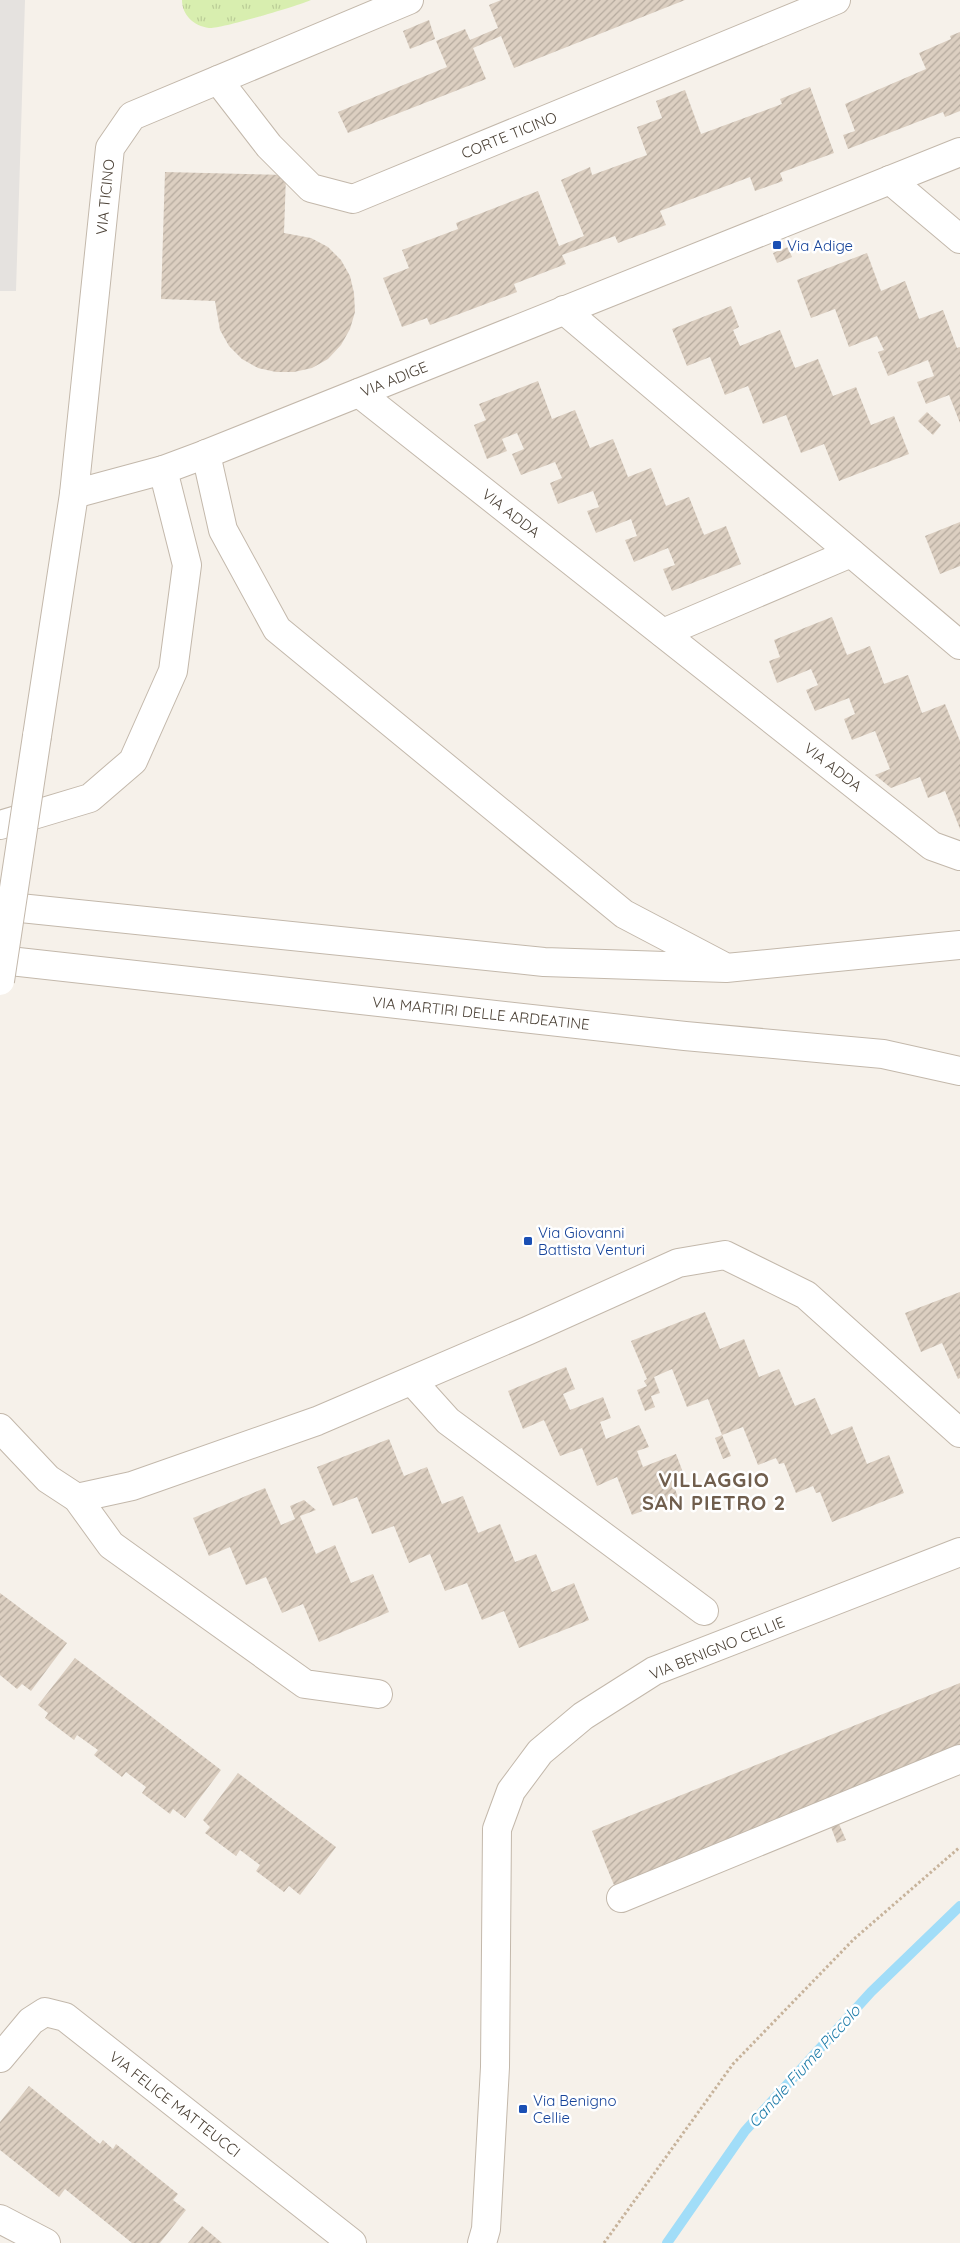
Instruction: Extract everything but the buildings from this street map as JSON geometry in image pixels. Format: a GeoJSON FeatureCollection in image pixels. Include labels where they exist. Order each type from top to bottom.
{"type":"FeatureCollection","features":[{"type":"Feature","properties":{"kind":"street","name":"VIA TICINO"},"geometry":{"type":"LineString","coordinates":[[0,981],[74,494],[110,148],[132,116],[409,0]]}},
{"type":"Feature","properties":{"kind":"street","name":"CORTE TICINO"},"geometry":{"type":"LineString","coordinates":[[218,80],[269,146],[311,188],[353,199],[836,0]]}},
{"type":"Feature","properties":{"kind":"street","name":"VIA ADIGE"},"geometry":{"type":"LineString","coordinates":[[74,494],[163,470],[206,454],[960,152]]}},
{"type":"Feature","properties":{"kind":"street"},"geometry":{"type":"LineString","coordinates":[[890,180],[960,240]]}},
{"type":"Feature","properties":{"kind":"street"},"geometry":{"type":"LineString","coordinates":[[564,310],[960,645]]}},
{"type":"Feature","properties":{"kind":"street","name":"VIA ADDA"},"geometry":{"type":"LineString","coordinates":[[360,392],[932,846],[960,856]]}},
{"type":"Feature","properties":{"kind":"street"},"geometry":{"type":"LineString","coordinates":[[206,454],[223,530],[277,629],[624,914],[726,968]]}},
{"type":"Feature","properties":{"kind":"street"},"geometry":{"type":"LineString","coordinates":[[0,825],[90,798],[133,761],[173,671],[187,565],[163,470]]}},
{"type":"Feature","properties":{"kind":"street"},"geometry":{"type":"LineString","coordinates":[[663,633],[851,553]]}},
{"type":"Feature","properties":{"kind":"street"},"geometry":{"type":"LineString","coordinates":[[0,906],[544,962],[726,968],[960,945]]}},
{"type":"Feature","properties":{"kind":"street","name":"VIA MARTIRI DELLE ARDEATINE"},"geometry":{"type":"LineString","coordinates":[[0,960],[685,1036],[883,1054],[960,1071]]}},
{"type":"Feature","properties":{"kind":"street"},"geometry":{"type":"LineString","coordinates":[[77,1498],[132,1486],[317,1421],[678,1263],[725,1255],[806,1295],[960,1433]]}},
{"type":"Feature","properties":{"kind":"street"},"geometry":{"type":"LineString","coordinates":[[412,1380],[448,1421],[704,1611]]}},
{"type":"Feature","properties":{"kind":"street"},"geometry":{"type":"LineString","coordinates":[[0,1428],[48,1478],[77,1498],[111,1545],[305,1684],[378,1694]]}},
{"type":"Feature","properties":{"kind":"street","name":"VIA BENIGNO CELLIE"},"geometry":{"type":"LineString","coordinates":[[482,2243],[486,2229],[495,2066],[497,1829],[511,1791],[540,1752],[583,1716],[654,1671],[960,1552]]}},
{"type":"Feature","properties":{"kind":"street"},"geometry":{"type":"LineString","coordinates":[[621,1898],[960,1759]]}},
{"type":"Feature","properties":{"kind":"street","name":"VIA FELICE MATTEUCCI"},"geometry":{"type":"LineString","coordinates":[[0,2058],[31,2021],[45,2012],[65,2017],[352,2243]]}},
{"type":"Feature","properties":{"kind":"street"},"geometry":{"type":"LineString","coordinates":[[0,2219],[46,2243]]}},
{"type":"Feature","properties":{"kind":"path"},"geometry":{"type":"LineString","coordinates":[[604,2243],[733,2064],[854,1939],[960,1847]]}},
{"type":"Feature","properties":{"kind":"green space"},"geometry":{"type":"Polygon","coordinates":[[[182,0],[311,0],[276,12],[209,28],[198,25],[190,19],[184,10],[182,0]]]}},
{"type":"Feature","properties":{"kind":"shaded area"},"geometry":{"type":"Polygon","coordinates":[[[0,0],[25,0],[16,291],[0,291],[0,0]]]}},
{"type":"Feature","properties":{"kind":"waterway","name":"Canale Fiume Piccolo"},"geometry":{"type":"LineString","coordinates":[[667,2243],[745,2131],[871,1992],[960,1906]]}},
{"type":"Feature","properties":{"kind":"place","name":"Via Adige"},"geometry":{"type":"Point","coordinates":[777,245]}},
{"type":"Feature","properties":{"kind":"place","name":"Via Giovanni Battista Venturi"},"geometry":{"type":"Point","coordinates":[528,1241]}},
{"type":"Feature","properties":{"kind":"place","name":"Via Benigno Cellie"},"geometry":{"type":"Point","coordinates":[523,2109]}},
{"type":"Feature","properties":{"kind":"district","name":"VILLAGGIO SAN PIETRO 2"},"geometry":{"type":"Point","coordinates":[714,1490]}}]}
